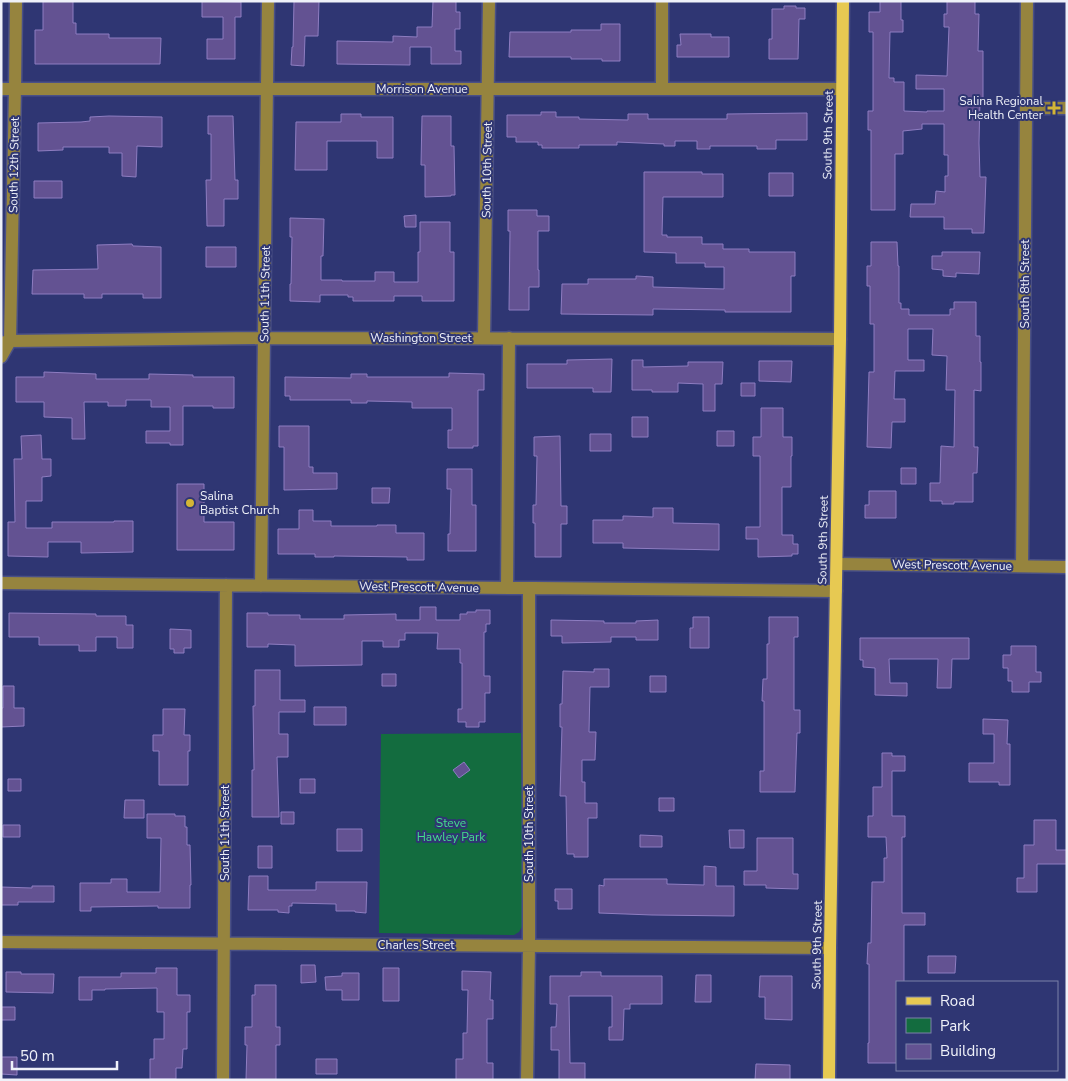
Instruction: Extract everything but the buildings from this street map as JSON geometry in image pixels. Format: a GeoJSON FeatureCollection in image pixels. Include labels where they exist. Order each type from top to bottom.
{"type":"FeatureCollection","features":[{"type":"Feature","properties":{"kind":"main road","name":"South 9th Street"},"geometry":{"type":"LineString","coordinates":[[829,1080],[843,1]]}},
{"type":"Feature","properties":{"kind":"street","name":"South 12th Street"},"geometry":{"type":"LineString","coordinates":[[1,357],[6,342],[16,90],[16,1]]}},
{"type":"Feature","properties":{"kind":"street","name":"South 11th Street"},"geometry":{"type":"LineString","coordinates":[[261,586],[268,1]]}},
{"type":"Feature","properties":{"kind":"street","name":"South 10th Street"},"geometry":{"type":"LineString","coordinates":[[484,338],[489,1]]}},
{"type":"Feature","properties":{"kind":"street"},"geometry":{"type":"LineString","coordinates":[[662,1],[662,89]]}},
{"type":"Feature","properties":{"kind":"street","name":"South 8th Street"},"geometry":{"type":"LineString","coordinates":[[1022,566],[1027,1]]}},
{"type":"Feature","properties":{"kind":"street","name":"Morrison Avenue"},"geometry":{"type":"LineString","coordinates":[[1,90],[842,88]]}},
{"type":"Feature","properties":{"kind":"street"},"geometry":{"type":"LineString","coordinates":[[1026,108],[1067,108]]}},
{"type":"Feature","properties":{"kind":"street","name":"Washington Street"},"geometry":{"type":"LineString","coordinates":[[6,342],[265,338],[840,339]]}},
{"type":"Feature","properties":{"kind":"street"},"geometry":{"type":"LineString","coordinates":[[508,588],[509,338]]}},
{"type":"Feature","properties":{"kind":"street","name":"West Prescott Avenue"},"geometry":{"type":"LineString","coordinates":[[836,564],[1067,567]]}},
{"type":"Feature","properties":{"kind":"street","name":"West Prescott Avenue"},"geometry":{"type":"LineString","coordinates":[[1,583],[836,592]]}},
{"type":"Feature","properties":{"kind":"street","name":"South 11th Street"},"geometry":{"type":"LineString","coordinates":[[223,1080],[226,585]]}},
{"type":"Feature","properties":{"kind":"street","name":"South 10th Street"},"geometry":{"type":"LineString","coordinates":[[527,1080],[529,588]]}},
{"type":"Feature","properties":{"kind":"street","name":"Charles Street"},"geometry":{"type":"LineString","coordinates":[[1,942],[830,948]]}},
{"type":"Feature","properties":{"kind":"green space","name":"Steve Hawley Park"},"geometry":{"type":"Polygon","coordinates":[[[521,733],[523,925],[519,932],[514,935],[379,933],[381,734],[521,733]]]}},
{"type":"Feature","properties":{"kind":"place","name":"Salina Regional Health Center"},"geometry":{"type":"Point","coordinates":[1054,108]}},
{"type":"Feature","properties":{"kind":"place","name":"Salina Baptist Church"},"geometry":{"type":"Point","coordinates":[190,503]}}]}
